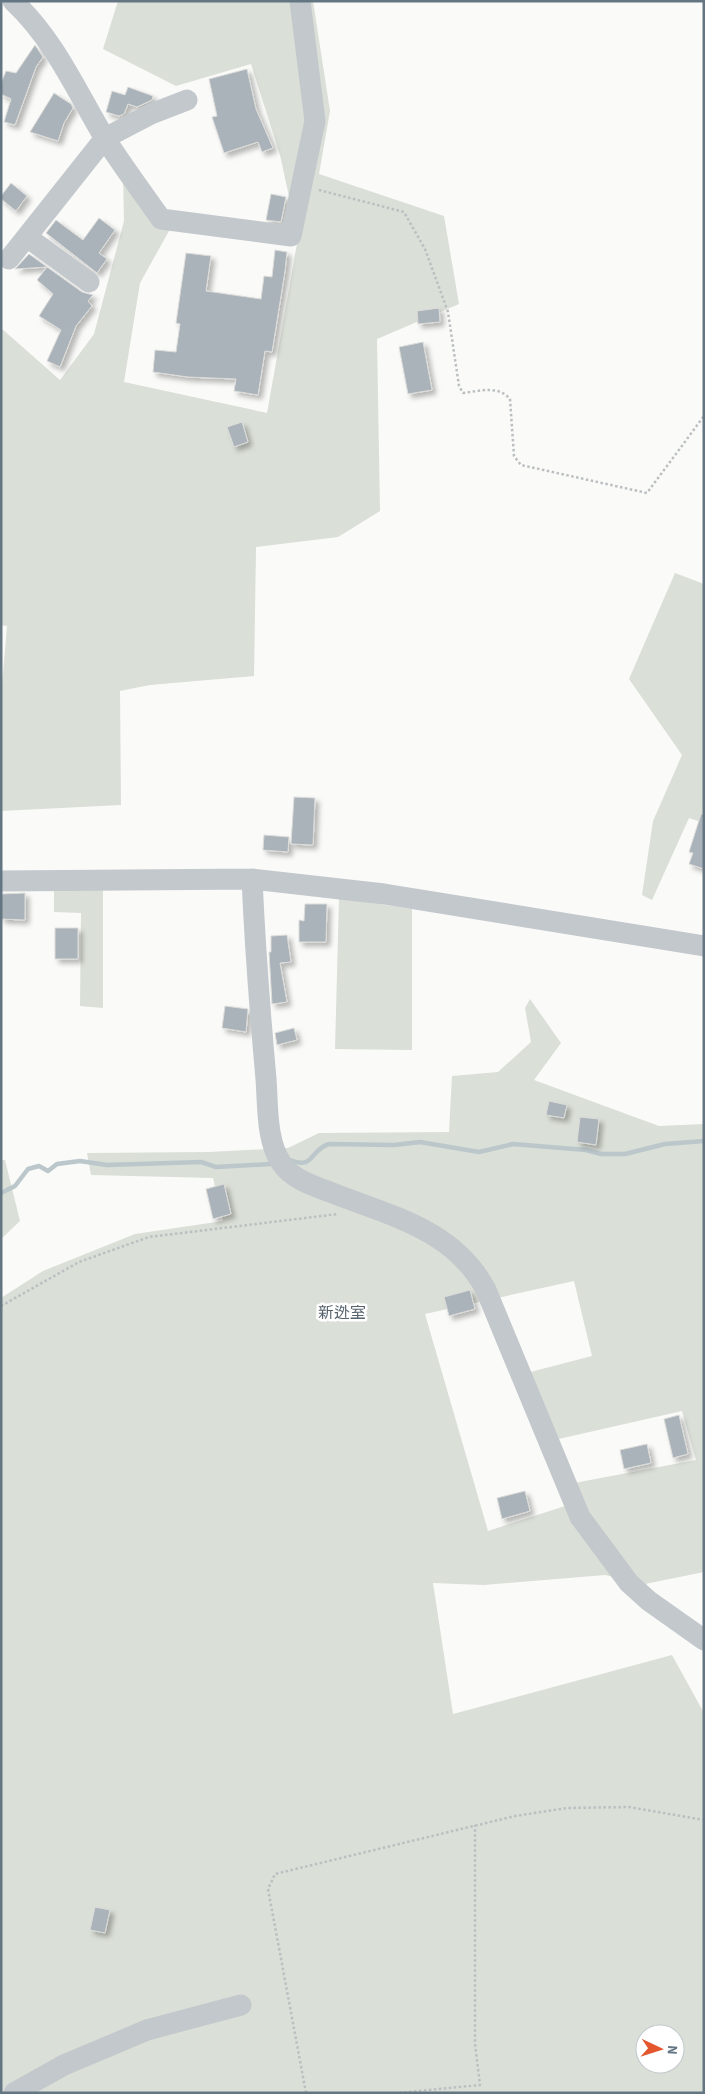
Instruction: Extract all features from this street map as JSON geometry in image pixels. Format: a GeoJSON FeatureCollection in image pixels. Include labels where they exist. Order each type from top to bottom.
{"type":"FeatureCollection","features":[{"type":"Feature","properties":{"kind":"street"},"geometry":{"type":"LineString","coordinates":[[13,1],[28,15],[48,41],[105,138],[161,219],[291,236],[303,186],[315,121],[300,1]]}},
{"type":"Feature","properties":{"kind":"street"},"geometry":{"type":"LineString","coordinates":[[10,259],[105,138],[151,114],[187,100]]}},
{"type":"Feature","properties":{"kind":"street"},"geometry":{"type":"LineString","coordinates":[[27,237],[89,282]]}},
{"type":"Feature","properties":{"kind":"street"},"geometry":{"type":"LineString","coordinates":[[1,881],[252,879],[384,894],[704,946]]}},
{"type":"Feature","properties":{"kind":"street"},"geometry":{"type":"LineString","coordinates":[[252,879],[258,997],[271,1127],[276,1153],[282,1165],[294,1176],[436,1236],[453,1247],[476,1271],[580,1517],[629,1583],[648,1601],[704,1640]]}},
{"type":"Feature","properties":{"kind":"street"},"geometry":{"type":"LineString","coordinates":[[14,2093],[64,2064],[147,2030],[240,2005]]}},
{"type":"Feature","properties":{"kind":"path"},"geometry":{"type":"LineString","coordinates":[[303,186],[404,212],[425,249],[448,312],[459,386],[463,393],[494,389],[504,392],[510,399],[514,456],[521,465],[647,493],[704,416]]}},
{"type":"Feature","properties":{"kind":"path"},"geometry":{"type":"LineString","coordinates":[[1,1306],[78,1262],[149,1237],[342,1214],[349,1210],[354,1202]]}},
{"type":"Feature","properties":{"kind":"path"},"geometry":{"type":"LineString","coordinates":[[306,2093],[268,1889],[275,1874],[515,1816],[576,1808],[629,1807],[704,1820]]}},
{"type":"Feature","properties":{"kind":"path"},"geometry":{"type":"LineString","coordinates":[[399,2093],[480,2085],[475,2044],[475,1826]]}},
{"type":"Feature","properties":{"kind":"shaded area"},"geometry":{"type":"Polygon","coordinates":[[[118,1],[313,1],[330,111],[319,174],[444,216],[459,304],[377,339],[380,511],[338,537],[256,547],[254,676],[150,685],[120,691],[121,805],[1,811],[1,697],[7,626],[1,625],[1,328],[60,380],[94,334],[124,221],[123,173],[170,229],[140,283],[124,382],[267,413],[298,238],[280,155],[251,64],[176,86],[103,49],[118,1]]]}},
{"type":"Feature","properties":{"kind":"shaded area"},"geometry":{"type":"Polygon","coordinates":[[[675,573],[704,584],[704,823],[689,818],[652,900],[642,895],[653,821],[682,755],[629,679],[675,573]]]}},
{"type":"Feature","properties":{"kind":"shaded area"},"geometry":{"type":"Polygon","coordinates":[[[54,886],[103,887],[103,1008],[80,1006],[81,913],[54,912],[54,886]]]}},
{"type":"Feature","properties":{"kind":"shaded area"},"geometry":{"type":"Polygon","coordinates":[[[339,898],[412,909],[412,1050],[335,1049],[339,898]]]}},
{"type":"Feature","properties":{"kind":"shaded area"},"geometry":{"type":"Polygon","coordinates":[[[530,999],[561,1043],[534,1080],[659,1126],[704,1124],[704,1572],[645,1584],[605,1575],[484,1585],[433,1583],[453,1714],[672,1655],[704,1713],[704,2093],[1,2093],[1,1298],[43,1271],[135,1234],[223,1221],[213,1178],[91,1175],[87,1153],[209,1152],[288,1148],[319,1133],[449,1132],[452,1076],[498,1072],[531,1042],[525,1008],[530,999]],[[574,1281],[425,1314],[488,1531],[568,1505],[569,1484],[696,1460],[682,1411],[541,1443],[515,1376],[592,1356],[574,1281]]]}},
{"type":"Feature","properties":{"kind":"shaded area"},"geometry":{"type":"Polygon","coordinates":[[[1,1160],[5,1160],[20,1221],[1,1239],[1,1160]]]}},
{"type":"Feature","properties":{"kind":"building"},"geometry":{"type":"Polygon","coordinates":[[[35,45],[43,57],[36,67],[15,125],[4,122],[11,99],[1,94],[1,83],[6,71],[16,73],[35,45]]]}},
{"type":"Feature","properties":{"kind":"building"},"geometry":{"type":"Polygon","coordinates":[[[247,69],[256,109],[273,148],[262,152],[258,142],[224,153],[212,117],[217,116],[209,79],[247,69]]]}},
{"type":"Feature","properties":{"kind":"building"},"geometry":{"type":"Polygon","coordinates":[[[128,87],[153,96],[152,100],[137,107],[128,104],[124,114],[119,116],[106,112],[112,91],[125,95],[128,87]]]}},
{"type":"Feature","properties":{"kind":"building"},"geometry":{"type":"Polygon","coordinates":[[[54,93],[71,104],[73,108],[64,123],[58,141],[30,132],[54,93]]]}},
{"type":"Feature","properties":{"kind":"building"},"geometry":{"type":"Polygon","coordinates":[[[11,183],[27,196],[16,211],[1,199],[1,196],[11,183]]]}},
{"type":"Feature","properties":{"kind":"building"},"geometry":{"type":"Polygon","coordinates":[[[271,194],[286,197],[281,222],[266,220],[271,194]]]}},
{"type":"Feature","properties":{"kind":"building"},"geometry":{"type":"Polygon","coordinates":[[[99,218],[115,230],[99,253],[107,259],[97,273],[46,233],[56,220],[83,240],[99,218]]]}},
{"type":"Feature","properties":{"kind":"building"},"geometry":{"type":"Polygon","coordinates":[[[275,250],[287,252],[285,271],[272,352],[265,351],[258,395],[234,391],[236,379],[188,377],[153,372],[155,350],[176,352],[180,324],[176,323],[186,253],[211,256],[206,291],[261,299],[264,276],[272,277],[275,250]]]}},
{"type":"Feature","properties":{"kind":"building"},"geometry":{"type":"Polygon","coordinates":[[[29,254],[82,292],[93,295],[88,301],[92,306],[76,326],[60,367],[47,361],[61,330],[39,316],[53,294],[37,280],[47,267],[15,269],[29,254]]]}},
{"type":"Feature","properties":{"kind":"building"},"geometry":{"type":"Polygon","coordinates":[[[439,308],[440,322],[418,324],[417,311],[439,308]]]}},
{"type":"Feature","properties":{"kind":"building"},"geometry":{"type":"Polygon","coordinates":[[[423,342],[432,390],[408,394],[399,347],[423,342]]]}},
{"type":"Feature","properties":{"kind":"building"},"geometry":{"type":"Polygon","coordinates":[[[242,422],[248,442],[234,447],[227,427],[242,422]]]}},
{"type":"Feature","properties":{"kind":"building"},"geometry":{"type":"Polygon","coordinates":[[[294,797],[315,798],[313,845],[291,844],[294,797]]]}},
{"type":"Feature","properties":{"kind":"building"},"geometry":{"type":"Polygon","coordinates":[[[701,814],[704,814],[704,869],[689,864],[693,853],[689,852],[701,814]]]}},
{"type":"Feature","properties":{"kind":"building"},"geometry":{"type":"Polygon","coordinates":[[[264,835],[289,837],[288,852],[263,850],[264,835]]]}},
{"type":"Feature","properties":{"kind":"building"},"geometry":{"type":"Polygon","coordinates":[[[25,893],[25,920],[1,919],[1,894],[25,893]]]}},
{"type":"Feature","properties":{"kind":"building"},"geometry":{"type":"Polygon","coordinates":[[[305,904],[327,904],[326,942],[299,942],[299,920],[304,921],[305,904]]]}},
{"type":"Feature","properties":{"kind":"building"},"geometry":{"type":"Polygon","coordinates":[[[55,928],[78,928],[78,959],[55,959],[55,928]]]}},
{"type":"Feature","properties":{"kind":"building"},"geometry":{"type":"Polygon","coordinates":[[[287,935],[291,962],[280,963],[287,1002],[272,1004],[269,952],[271,952],[271,936],[287,935]]]}},
{"type":"Feature","properties":{"kind":"building"},"geometry":{"type":"Polygon","coordinates":[[[225,1006],[248,1009],[246,1032],[222,1028],[225,1006]]]}},
{"type":"Feature","properties":{"kind":"building"},"geometry":{"type":"Polygon","coordinates":[[[294,1028],[297,1040],[277,1045],[275,1033],[294,1028]]]}},
{"type":"Feature","properties":{"kind":"building"},"geometry":{"type":"Polygon","coordinates":[[[549,1101],[567,1105],[564,1118],[546,1115],[549,1101]]]}},
{"type":"Feature","properties":{"kind":"building"},"geometry":{"type":"Polygon","coordinates":[[[580,1117],[599,1119],[596,1145],[577,1142],[580,1117]]]}},
{"type":"Feature","properties":{"kind":"building"},"geometry":{"type":"Polygon","coordinates":[[[224,1184],[231,1214],[213,1219],[206,1189],[224,1184]]]}},
{"type":"Feature","properties":{"kind":"building"},"geometry":{"type":"Polygon","coordinates":[[[470,1290],[475,1309],[449,1316],[444,1297],[470,1290]]]}},
{"type":"Feature","properties":{"kind":"building"},"geometry":{"type":"Polygon","coordinates":[[[679,1415],[688,1454],[673,1458],[664,1419],[679,1415]]]}},
{"type":"Feature","properties":{"kind":"building"},"geometry":{"type":"Polygon","coordinates":[[[647,1444],[651,1463],[624,1469],[620,1450],[647,1444]]]}},
{"type":"Feature","properties":{"kind":"building"},"geometry":{"type":"Polygon","coordinates":[[[525,1491],[530,1511],[502,1519],[497,1498],[525,1491]]]}},
{"type":"Feature","properties":{"kind":"building"},"geometry":{"type":"Polygon","coordinates":[[[95,1907],[110,1910],[105,1933],[90,1930],[95,1907]]]}},
{"type":"Feature","properties":{"kind":"waterway"},"geometry":{"type":"LineString","coordinates":[[290,1160],[304,1163],[318,1150],[329,1144],[394,1145],[420,1142],[479,1152],[513,1144],[586,1150],[601,1154],[625,1154],[665,1144],[704,1141]]}},
{"type":"Feature","properties":{"kind":"waterway"},"geometry":{"type":"LineString","coordinates":[[1,1193],[15,1186],[28,1169],[39,1166],[48,1171],[57,1164],[80,1161],[107,1165],[201,1162],[216,1167],[271,1164]]}},
{"type":"Feature","properties":{"kind":"district","name":"新迯室"},"geometry":{"type":"Point","coordinates":[342,1313]}}]}
